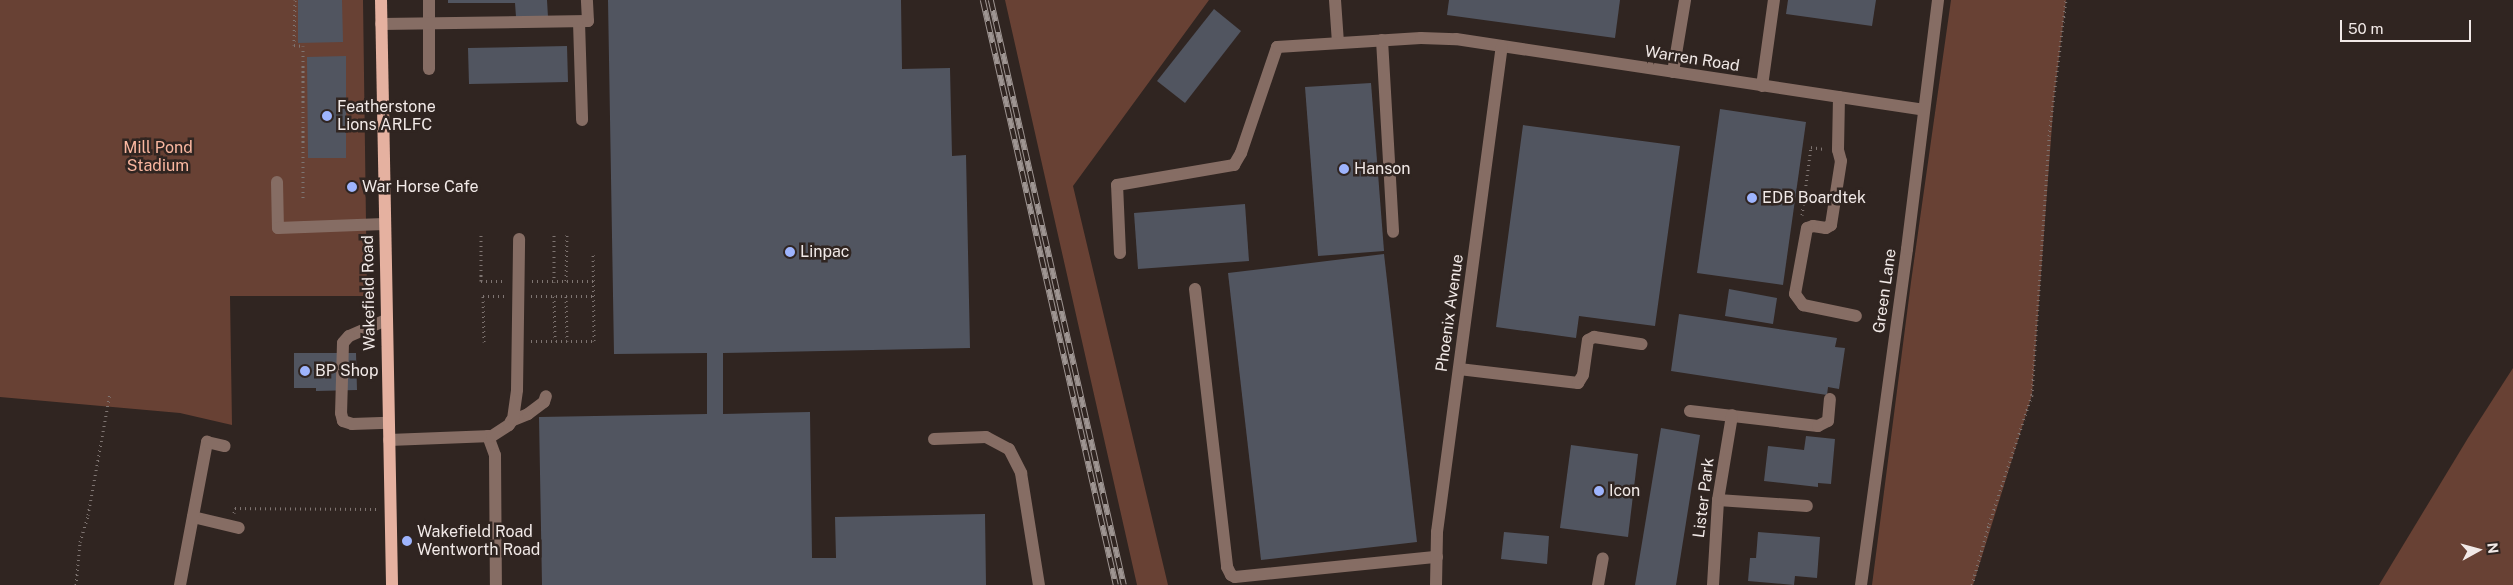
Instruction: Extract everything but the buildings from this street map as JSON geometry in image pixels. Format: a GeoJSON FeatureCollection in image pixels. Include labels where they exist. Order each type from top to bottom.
{"type":"FeatureCollection","features":[{"type":"Feature","properties":{"kind":"main road","name":"Wakefield Road"},"geometry":{"type":"LineString","coordinates":[[381,0],[392,585]]}},
{"type":"Feature","properties":{"kind":"street"},"geometry":{"type":"LineString","coordinates":[[429,0],[429,69]]}},
{"type":"Feature","properties":{"kind":"street"},"geometry":{"type":"LineString","coordinates":[[381,24],[588,22],[587,0]]}},
{"type":"Feature","properties":{"kind":"street"},"geometry":{"type":"LineString","coordinates":[[1335,0],[1338,43]]}},
{"type":"Feature","properties":{"kind":"street"},"geometry":{"type":"LineString","coordinates":[[1673,72],[1685,0]]}},
{"type":"Feature","properties":{"kind":"street"},"geometry":{"type":"LineString","coordinates":[[1762,86],[1774,0]]}},
{"type":"Feature","properties":{"kind":"street","name":"Green Lane"},"geometry":{"type":"LineString","coordinates":[[1861,585],[1907,249],[1938,0]]}},
{"type":"Feature","properties":{"kind":"street"},"geometry":{"type":"LineString","coordinates":[[579,22],[582,120]]}},
{"type":"Feature","properties":{"kind":"street","name":"Warren Road"},"geometry":{"type":"LineString","coordinates":[[1120,253],[1117,185],[1234,165],[1241,153],[1277,47],[1422,38],[1456,39],[1923,110]]}},
{"type":"Feature","properties":{"kind":"street"},"geometry":{"type":"LineString","coordinates":[[1382,40],[1393,232]]}},
{"type":"Feature","properties":{"kind":"street","name":"Phoenix Avenue"},"geometry":{"type":"LineString","coordinates":[[1436,585],[1437,532],[1502,46]]}},
{"type":"Feature","properties":{"kind":"street"},"geometry":{"type":"LineString","coordinates":[[1840,97],[1838,150],[1841,161],[1831,225],[1826,228],[1813,226],[1807,228],[1795,294],[1803,306],[1856,316]]}},
{"type":"Feature","properties":{"kind":"street"},"geometry":{"type":"LineString","coordinates":[[277,182],[278,228],[384,224]]}},
{"type":"Feature","properties":{"kind":"street"},"geometry":{"type":"LineString","coordinates":[[389,440],[488,436],[504,430],[511,421],[516,396],[519,342],[519,239]]}},
{"type":"Feature","properties":{"kind":"street"},"geometry":{"type":"LineString","coordinates":[[1195,289],[1227,567],[1231,575],[1235,577],[1436,557]]}},
{"type":"Feature","properties":{"kind":"street"},"geometry":{"type":"LineString","coordinates":[[386,320],[349,336],[343,343],[341,413],[343,421],[352,424],[388,423]]}},
{"type":"Feature","properties":{"kind":"street"},"geometry":{"type":"LineString","coordinates":[[1459,369],[1578,383],[1583,375],[1588,340],[1594,337],[1641,344]]}},
{"type":"Feature","properties":{"kind":"street"},"geometry":{"type":"LineString","coordinates":[[511,421],[528,414],[544,402],[546,396]]}},
{"type":"Feature","properties":{"kind":"street"},"geometry":{"type":"LineString","coordinates":[[1690,411],[1818,426],[1828,421],[1830,399]]}},
{"type":"Feature","properties":{"kind":"street","name":"Lister Park"},"geometry":{"type":"LineString","coordinates":[[1713,585],[1718,500],[1732,415]]}},
{"type":"Feature","properties":{"kind":"street"},"geometry":{"type":"LineString","coordinates":[[488,436],[495,455],[496,585]]}},
{"type":"Feature","properties":{"kind":"street"},"geometry":{"type":"LineString","coordinates":[[934,439],[986,437],[1009,449],[1021,473],[1039,585]]}},
{"type":"Feature","properties":{"kind":"street"},"geometry":{"type":"LineString","coordinates":[[180,585],[207,442],[226,446]]}},
{"type":"Feature","properties":{"kind":"street"},"geometry":{"type":"LineString","coordinates":[[1718,500],[1807,506]]}},
{"type":"Feature","properties":{"kind":"street"},"geometry":{"type":"LineString","coordinates":[[193,517],[235,527]]}},
{"type":"Feature","properties":{"kind":"street"},"geometry":{"type":"LineString","coordinates":[[1598,585],[1603,558]]}},
{"type":"Feature","properties":{"kind":"path"},"geometry":{"type":"LineString","coordinates":[[295,0],[294,45],[303,46],[302,199]]}},
{"type":"Feature","properties":{"kind":"path"},"geometry":{"type":"LineString","coordinates":[[1972,585],[1989,524],[2032,395],[2049,136],[2066,0]]}},
{"type":"Feature","properties":{"kind":"path"},"geometry":{"type":"LineString","coordinates":[[1800,224],[1811,147],[1838,150]]}},
{"type":"Feature","properties":{"kind":"path"},"geometry":{"type":"LineString","coordinates":[[554,234],[554,282]]}},
{"type":"Feature","properties":{"kind":"path"},"geometry":{"type":"LineString","coordinates":[[566,282],[567,234]]}},
{"type":"Feature","properties":{"kind":"path"},"geometry":{"type":"LineString","coordinates":[[519,342],[594,341],[593,252]]}},
{"type":"Feature","properties":{"kind":"path"},"geometry":{"type":"LineString","coordinates":[[484,342],[483,296],[594,296]]}},
{"type":"Feature","properties":{"kind":"path"},"geometry":{"type":"LineString","coordinates":[[554,296],[555,341]]}},
{"type":"Feature","properties":{"kind":"path"},"geometry":{"type":"LineString","coordinates":[[566,296],[567,341]]}},
{"type":"Feature","properties":{"kind":"path"},"geometry":{"type":"LineString","coordinates":[[76,585],[80,542],[88,515],[110,392]]}},
{"type":"Feature","properties":{"kind":"path"},"geometry":{"type":"LineString","coordinates":[[235,527],[235,508],[390,509]]}},
{"type":"Feature","properties":{"kind":"green space","name":"Mill Pond Stadium"},"geometry":{"type":"Polygon","coordinates":[[[0,0],[363,0],[367,296],[230,296],[232,425],[180,413],[0,397],[0,0]]]}},
{"type":"Feature","properties":{"kind":"green space"},"geometry":{"type":"Polygon","coordinates":[[[1005,0],[1209,0],[1073,186],[1168,585],[1137,585],[1005,0]]]}},
{"type":"Feature","properties":{"kind":"green space"},"geometry":{"type":"Polygon","coordinates":[[[1951,0],[2066,0],[2054,98],[2032,395],[1973,585],[1872,585],[1911,282],[1951,0]]]}},
{"type":"Feature","properties":{"kind":"green space"},"geometry":{"type":"Polygon","coordinates":[[[2513,368],[2513,585],[2379,585],[2468,438],[2513,368]]]}},
{"type":"Feature","properties":{"kind":"railway"},"geometry":{"type":"LineString","coordinates":[[983,0],[1116,585]]}},
{"type":"Feature","properties":{"kind":"railway"},"geometry":{"type":"LineString","coordinates":[[991,0],[1124,585]]}},
{"type":"Feature","properties":{"kind":"place","name":"Featherstone Lions ARLFC"},"geometry":{"type":"Point","coordinates":[327,116]}},
{"type":"Feature","properties":{"kind":"place","name":"Hanson"},"geometry":{"type":"Point","coordinates":[1344,169]}},
{"type":"Feature","properties":{"kind":"place","name":"War Horse Cafe"},"geometry":{"type":"Point","coordinates":[352,187]}},
{"type":"Feature","properties":{"kind":"place","name":"EDB Boardtek"},"geometry":{"type":"Point","coordinates":[1752,198]}},
{"type":"Feature","properties":{"kind":"place","name":"Linpac"},"geometry":{"type":"Point","coordinates":[790,252]}},
{"type":"Feature","properties":{"kind":"place","name":"BP Shop"},"geometry":{"type":"Point","coordinates":[305,371]}},
{"type":"Feature","properties":{"kind":"place","name":"Icon"},"geometry":{"type":"Point","coordinates":[1599,491]}},
{"type":"Feature","properties":{"kind":"place","name":"Wakefield Road Wentworth Road"},"geometry":{"type":"Point","coordinates":[407,541]}}]}
